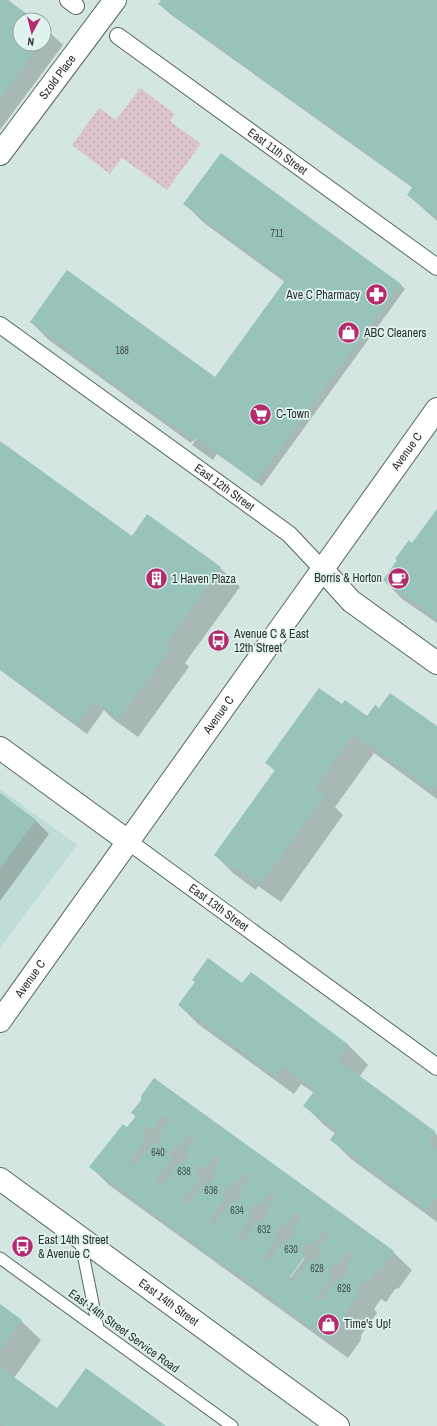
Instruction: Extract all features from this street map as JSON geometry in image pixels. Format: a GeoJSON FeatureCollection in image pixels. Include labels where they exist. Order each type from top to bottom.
{"type":"FeatureCollection","features":[{"type":"Feature","properties":{"kind":"main road","name":"Szold Place"},"geometry":{"type":"LineString","coordinates":[[0,154],[115,0]]}},
{"type":"Feature","properties":{"kind":"main road","name":"Avenue C"},"geometry":{"type":"LineString","coordinates":[[0,1021],[437,409]]}},
{"type":"Feature","properties":{"kind":"main road","name":"East 12th Street"},"geometry":{"type":"LineString","coordinates":[[323,570],[351,601],[437,663]]}},
{"type":"Feature","properties":{"kind":"main road","name":"East 13th Street"},"geometry":{"type":"LineString","coordinates":[[0,748],[129,842]]}},
{"type":"Feature","properties":{"kind":"main road","name":"East 14th Street"},"geometry":{"type":"LineString","coordinates":[[0,1179],[338,1426]]}},
{"type":"Feature","properties":{"kind":"street","name":"East 11th Street"},"geometry":{"type":"LineString","coordinates":[[118,36],[437,266]]}},
{"type":"Feature","properties":{"kind":"street","name":"East 12th Street"},"geometry":{"type":"LineString","coordinates":[[0,325],[289,534],[323,570]]}},
{"type":"Feature","properties":{"kind":"street","name":"East 13th Street"},"geometry":{"type":"LineString","coordinates":[[129,842],[437,1067]]}},
{"type":"Feature","properties":{"kind":"lane"},"geometry":{"type":"LineString","coordinates":[[79,1236],[98,1328]]}},
{"type":"Feature","properties":{"kind":"lane","name":"East 14th Street Service Road"},"geometry":{"type":"LineString","coordinates":[[0,1258],[232,1426]]}},
{"type":"Feature","properties":{"kind":"shaded area"},"geometry":{"type":"Polygon","coordinates":[[[140,88],[175,114],[170,121],[201,144],[167,190],[122,158],[110,174],[72,145],[99,108],[116,120],[140,88]]]}},
{"type":"Feature","properties":{"kind":"shaded area"},"geometry":{"type":"Polygon","coordinates":[[[0,789],[77,845],[0,948],[0,789]]]}},
{"type":"Feature","properties":{"kind":"building"},"geometry":{"type":"Polygon","coordinates":[[[0,0],[8,0],[24,12],[12,12],[12,52],[34,52],[0,99],[0,0]]]}},
{"type":"Feature","properties":{"kind":"building"},"geometry":{"type":"Polygon","coordinates":[[[161,0],[437,0],[437,217],[407,195],[413,186],[158,4],[161,0]]]}},
{"type":"Feature","properties":{"kind":"building"},"geometry":{"type":"Polygon","coordinates":[[[221,153],[401,284],[256,482],[196,438],[194,441],[30,322],[67,270],[215,377],[286,279],[183,204],[221,153]]]}},
{"type":"Feature","properties":{"kind":"building"},"geometry":{"type":"Polygon","coordinates":[[[0,441],[132,536],[147,514],[221,567],[166,644],[171,648],[119,719],[94,701],[77,724],[0,669],[0,441]]]}},
{"type":"Feature","properties":{"kind":"building"},"geometry":{"type":"Polygon","coordinates":[[[437,509],[437,619],[383,580],[397,560],[395,559],[409,540],[412,543],[437,509]]]}},
{"type":"Feature","properties":{"kind":"building"},"geometry":{"type":"Polygon","coordinates":[[[319,688],[342,704],[345,700],[367,716],[375,705],[379,708],[390,693],[437,726],[437,788],[434,787],[432,791],[354,734],[315,788],[325,795],[261,884],[238,867],[236,871],[214,855],[275,770],[265,763],[319,688]]]}},
{"type":"Feature","properties":{"kind":"building"},"geometry":{"type":"Polygon","coordinates":[[[0,793],[36,820],[0,869],[0,793]]]}},
{"type":"Feature","properties":{"kind":"building"},"geometry":{"type":"Polygon","coordinates":[[[208,958],[242,983],[251,972],[349,1045],[338,1060],[436,1132],[428,1142],[437,1149],[437,1198],[427,1211],[330,1140],[337,1130],[303,1106],[315,1090],[282,1066],[275,1076],[178,1005],[195,982],[192,980],[208,958]]]}},
{"type":"Feature","properties":{"kind":"building"},"geometry":{"type":"Polygon","coordinates":[[[154,1078],[394,1251],[381,1269],[377,1271],[367,1284],[363,1281],[356,1291],[359,1294],[343,1317],[343,1321],[329,1340],[89,1167],[123,1124],[127,1127],[136,1116],[131,1113],[141,1100],[141,1096],[154,1078]],[[162,1116],[154,1129],[149,1125],[141,1136],[146,1139],[130,1161],[131,1166],[136,1165],[151,1143],[155,1146],[163,1135],[159,1133],[168,1121],[167,1116],[162,1116]],[[194,1135],[189,1136],[180,1148],[176,1145],[169,1155],[173,1158],[156,1181],[157,1185],[162,1185],[178,1163],[181,1165],[189,1155],[185,1152],[194,1140],[194,1135]],[[220,1154],[215,1156],[207,1168],[202,1165],[195,1174],[200,1178],[183,1200],[184,1205],[188,1204],[204,1182],[208,1185],[216,1174],[212,1171],[220,1159],[220,1154]],[[247,1173],[243,1174],[233,1187],[229,1184],[222,1193],[226,1197],[210,1220],[211,1224],[215,1223],[231,1200],[235,1203],[242,1194],[239,1191],[248,1178],[247,1173]],[[273,1193],[269,1194],[260,1206],[255,1203],[248,1213],[252,1216],[237,1238],[237,1242],[242,1242],[257,1220],[262,1223],[269,1213],[265,1210],[274,1197],[273,1193]],[[295,1213],[286,1226],[282,1223],[274,1233],[278,1236],[263,1258],[264,1263],[268,1261],[284,1240],[288,1243],[296,1232],[292,1230],[300,1218],[299,1213],[295,1213]],[[326,1232],[322,1233],[313,1245],[309,1242],[301,1252],[306,1255],[290,1277],[291,1282],[295,1280],[310,1259],[315,1262],[322,1252],[318,1248],[327,1236],[326,1232]],[[353,1251],[348,1252],[340,1264],[335,1261],[328,1272],[332,1275],[317,1296],[317,1300],[322,1300],[337,1279],[341,1282],[349,1271],[345,1268],[354,1256],[353,1251]]]}},
{"type":"Feature","properties":{"kind":"building"},"geometry":{"type":"Polygon","coordinates":[[[0,1304],[22,1320],[0,1351],[0,1304]]]}},
{"type":"Feature","properties":{"kind":"building"},"geometry":{"type":"Polygon","coordinates":[[[0,1367],[57,1408],[86,1368],[166,1426],[3,1426],[0,1424],[0,1367]]]}},
{"type":"Feature","properties":{"kind":"place","name":"Ave C Pharmacy"},"geometry":{"type":"Point","coordinates":[376,295]}},
{"type":"Feature","properties":{"kind":"place","name":"ABC Cleaners"},"geometry":{"type":"Point","coordinates":[349,333]}},
{"type":"Feature","properties":{"kind":"place","name":"C-Town"},"geometry":{"type":"Point","coordinates":[260,414]}},
{"type":"Feature","properties":{"kind":"place","name":"Borris & Horton"},"geometry":{"type":"Point","coordinates":[398,578]}},
{"type":"Feature","properties":{"kind":"place","name":"1 Haven Plaza"},"geometry":{"type":"Point","coordinates":[157,579]}},
{"type":"Feature","properties":{"kind":"place","name":"Avenue C & East 12th Street"},"geometry":{"type":"Point","coordinates":[218,641]}},
{"type":"Feature","properties":{"kind":"place","name":"East 14th Street & Avenue C"},"geometry":{"type":"Point","coordinates":[23,1247]}},
{"type":"Feature","properties":{"kind":"place","name":"Time's Up!"},"geometry":{"type":"Point","coordinates":[329,1324]}}]}
